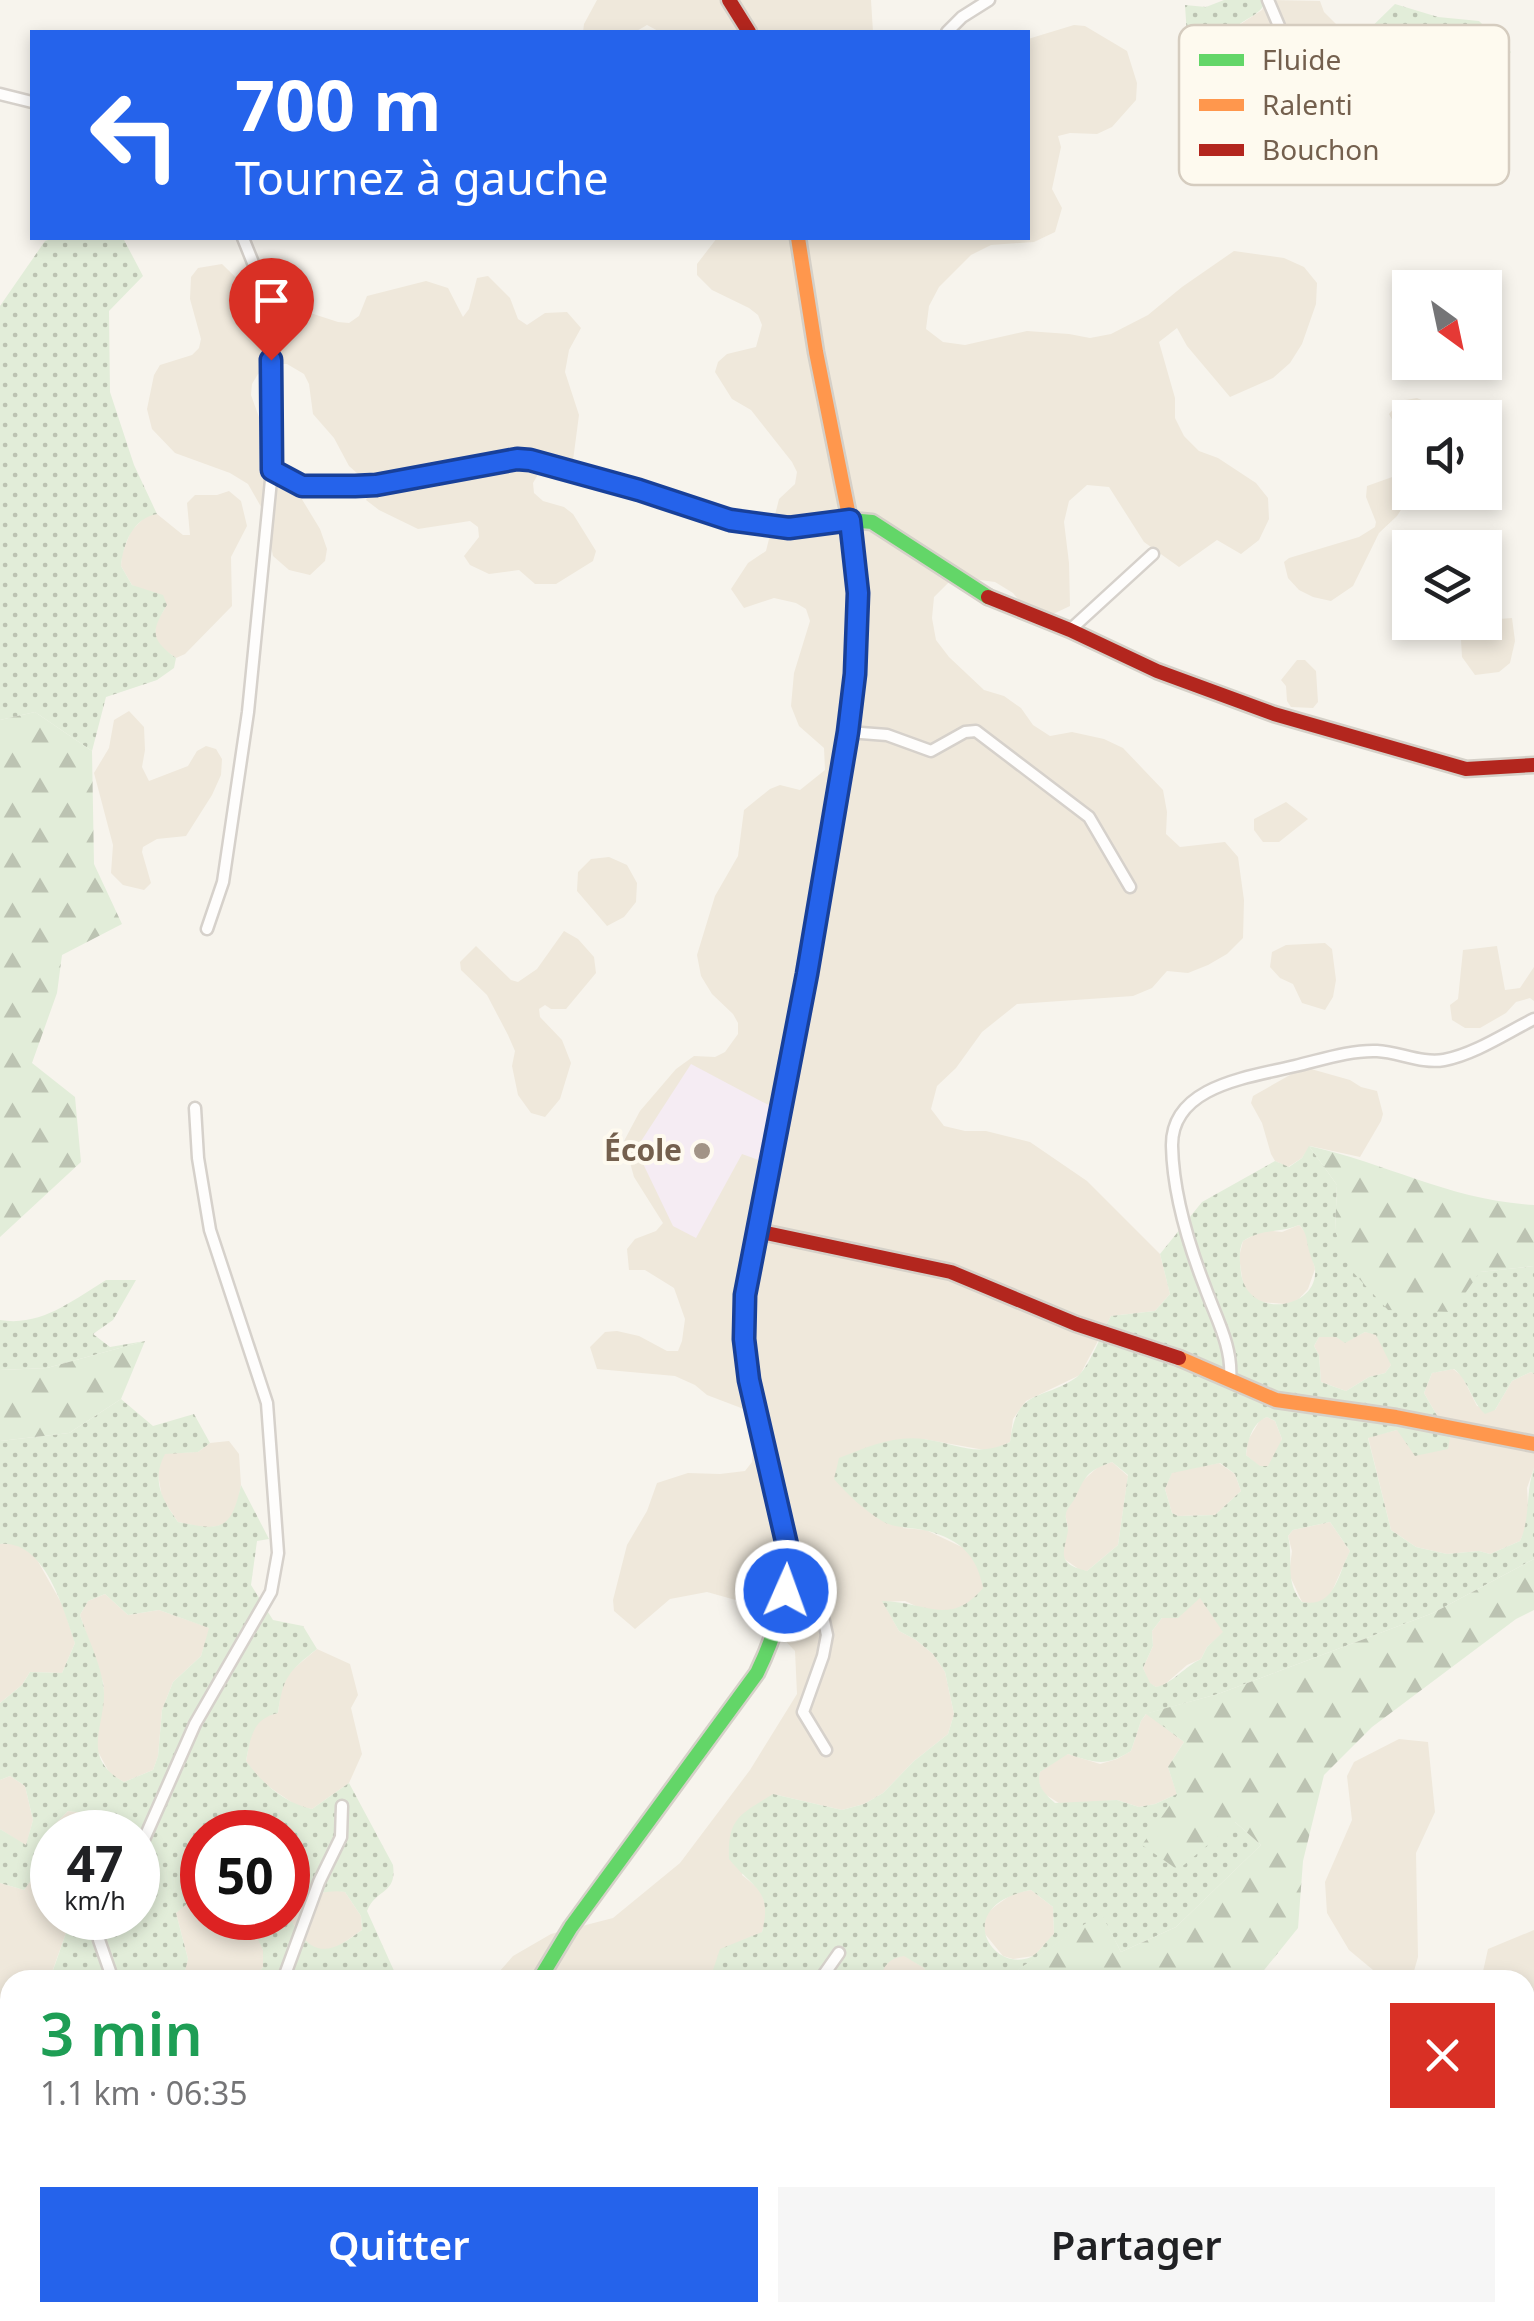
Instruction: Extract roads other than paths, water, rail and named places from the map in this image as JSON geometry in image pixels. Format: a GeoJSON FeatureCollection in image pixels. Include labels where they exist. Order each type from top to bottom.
{"type":"FeatureCollection","features":[{"type":"Feature","properties":{"kind":"street"},"geometry":{"type":"LineString","coordinates":[[729,0],[749,30]]}},
{"type":"Feature","properties":{"kind":"street"},"geometry":{"type":"LineString","coordinates":[[949,30],[989,0]]}},
{"type":"Feature","properties":{"kind":"street"},"geometry":{"type":"LineString","coordinates":[[1268,0],[1279,25]]}},
{"type":"Feature","properties":{"kind":"street"},"geometry":{"type":"LineString","coordinates":[[0,94],[30,102]]}},
{"type":"Feature","properties":{"kind":"street"},"geometry":{"type":"LineString","coordinates":[[207,929],[223,882],[248,712],[272,470],[270,305],[244,240]]}},
{"type":"Feature","properties":{"kind":"street"},"geometry":{"type":"LineString","coordinates":[[546,1970],[571,1926],[757,1673],[781,1614],[789,1554],[746,1357],[745,1295],[807,974],[848,732],[858,605],[850,520],[798,240]]}},
{"type":"Feature","properties":{"kind":"street"},"geometry":{"type":"LineString","coordinates":[[272,470],[302,486],[355,486],[530,460],[730,520],[789,528],[850,520],[880,526],[1004,606],[1274,714],[1466,769],[1534,765]]}},
{"type":"Feature","properties":{"kind":"street"},"geometry":{"type":"LineString","coordinates":[[1070,630],[1152,554]]}},
{"type":"Feature","properties":{"kind":"street"},"geometry":{"type":"LineString","coordinates":[[848,732],[887,735],[932,750],[965,732],[976,731],[1089,818],[1130,887]]}},
{"type":"Feature","properties":{"kind":"street"},"geometry":{"type":"LineString","coordinates":[[1230,1380],[1231,1356],[1192,1251],[1176,1184],[1172,1144],[1183,1113],[1196,1099],[1222,1084],[1348,1053],[1378,1051],[1426,1060],[1448,1059],[1534,1019]]}},
{"type":"Feature","properties":{"kind":"street"},"geometry":{"type":"LineString","coordinates":[[157,1810],[195,1724],[272,1592],[278,1553],[267,1402],[210,1230],[198,1158],[195,1108]]}},
{"type":"Feature","properties":{"kind":"street"},"geometry":{"type":"LineString","coordinates":[[757,1231],[951,1272],[1076,1324],[1170,1354],[1286,1402],[1411,1419],[1534,1444]]}},
{"type":"Feature","properties":{"kind":"street"},"geometry":{"type":"LineString","coordinates":[[789,1554],[808,1563],[813,1570],[820,1598],[826,1645],[802,1712],[826,1750]]}},
{"type":"Feature","properties":{"kind":"street"},"geometry":{"type":"LineString","coordinates":[[287,1970],[319,1882],[341,1837],[342,1806]]}},
{"type":"Feature","properties":{"kind":"street"},"geometry":{"type":"LineString","coordinates":[[99,1940],[110,1970]]}},
{"type":"Feature","properties":{"kind":"street"},"geometry":{"type":"LineString","coordinates":[[827,1970],[839,1954]]}},
{"type":"Feature","properties":{"kind":"place","name":"École"},"geometry":{"type":"Point","coordinates":[702,1151]}}]}
